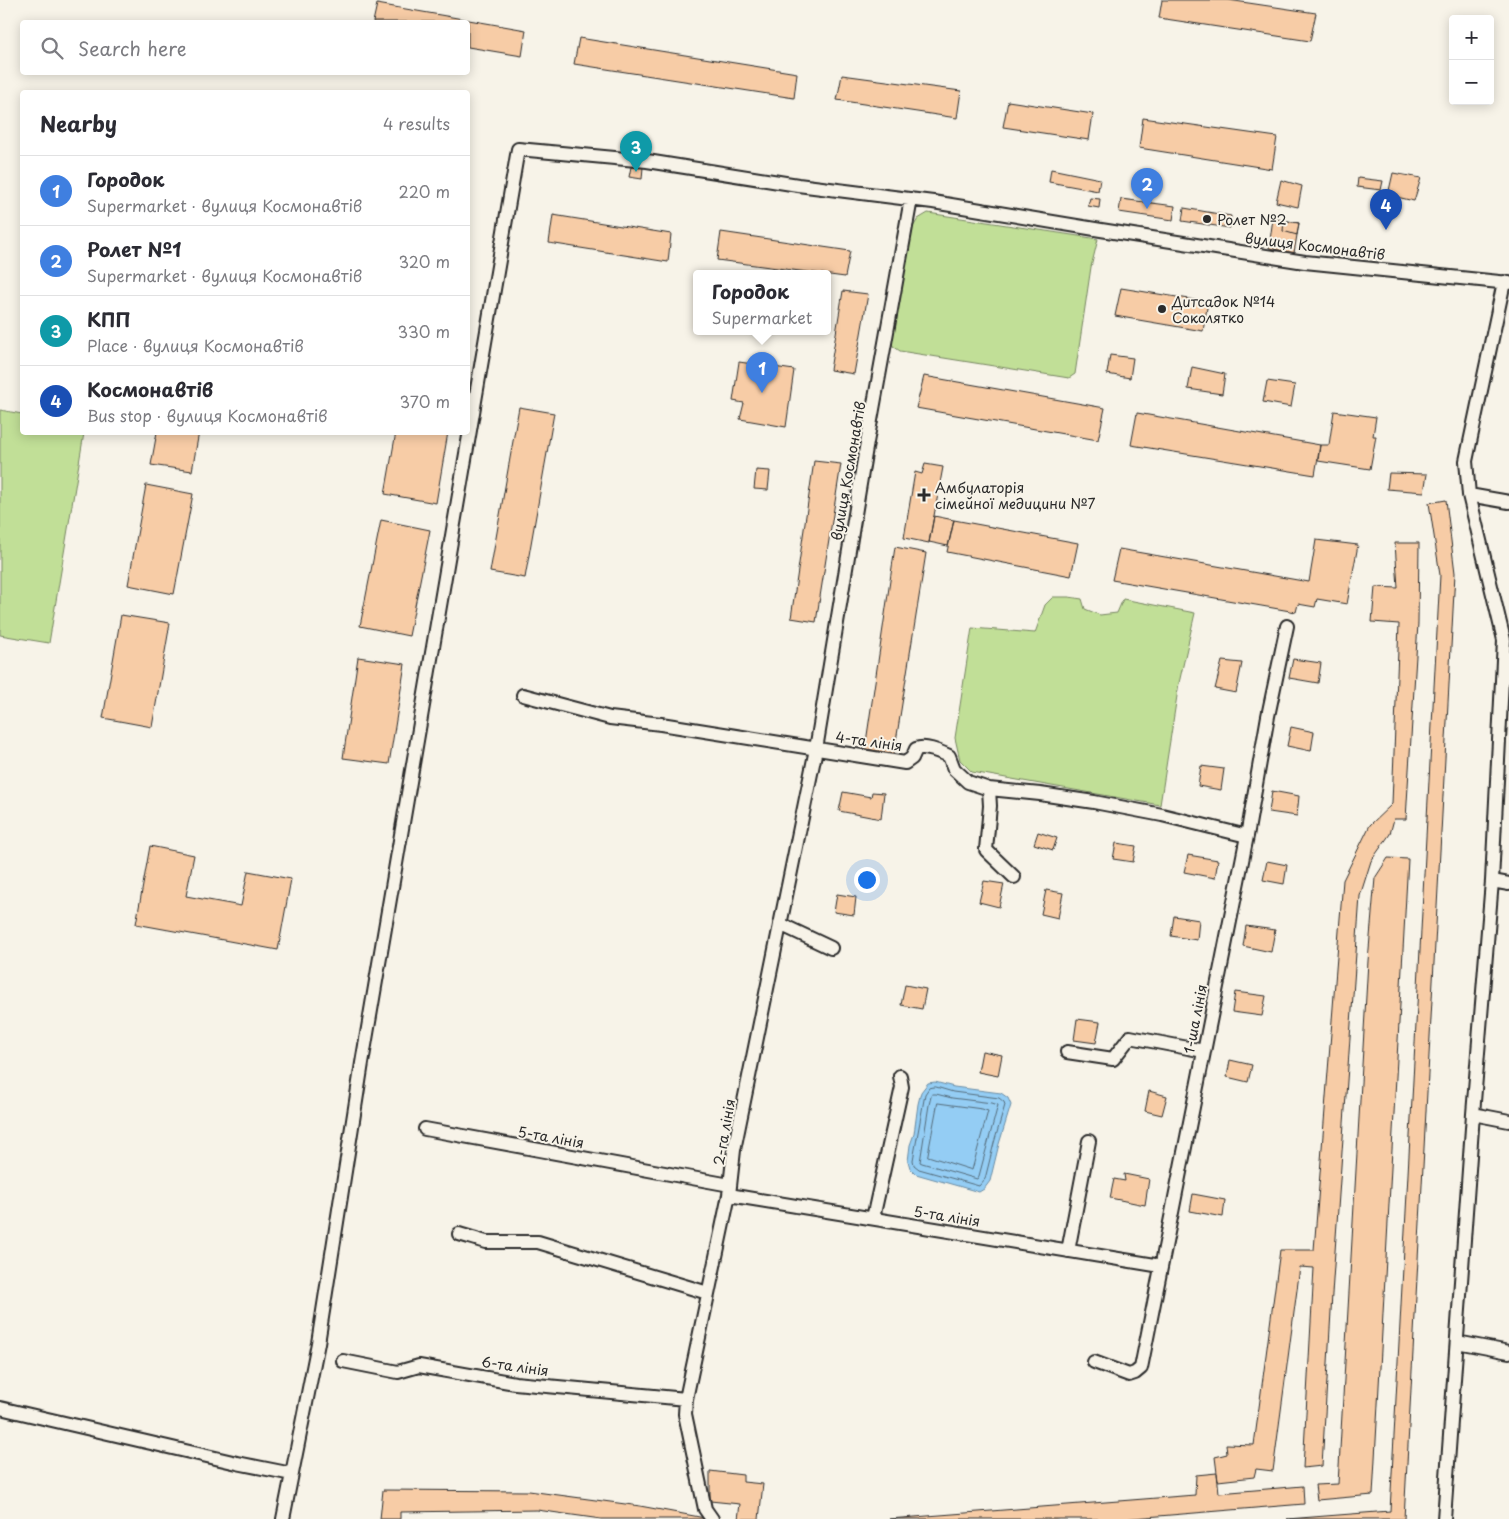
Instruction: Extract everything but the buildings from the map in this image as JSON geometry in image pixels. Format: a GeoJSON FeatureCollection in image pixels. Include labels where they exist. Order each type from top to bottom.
{"type":"FeatureCollection","features":[{"type":"Feature","properties":{"kind":"street","name":"вулиця Космонавтів"},"geometry":{"type":"LineString","coordinates":[[470,431],[518,149],[647,161],[798,185],[911,199],[1305,262],[1506,282]]}},
{"type":"Feature","properties":{"kind":"street","name":"вулиця Космонавтів"},"geometry":{"type":"LineString","coordinates":[[816,749],[866,448],[911,199]]}},
{"type":"Feature","properties":{"kind":"street"},"geometry":{"type":"LineString","coordinates":[[1444,1519],[1492,881],[1507,641],[1469,495],[1466,461],[1506,282]]}},
{"type":"Feature","properties":{"kind":"street","name":"вулиця Космонавтів"},"geometry":{"type":"LineString","coordinates":[[292,1474],[318,1343],[364,1053],[469,435]]}},
{"type":"Feature","properties":{"kind":"street"},"geometry":{"type":"LineString","coordinates":[[1469,495],[1509,502]]}},
{"type":"Feature","properties":{"kind":"street","name":"1-ша лінія"},"geometry":{"type":"LineString","coordinates":[[1094,1362],[1129,1375],[1141,1368],[1287,626]]}},
{"type":"Feature","properties":{"kind":"street","name":"4-та лінія"},"geometry":{"type":"LineString","coordinates":[[523,694],[610,718],[661,724],[905,763],[912,758],[916,749],[938,751],[949,756],[954,768],[968,782],[989,789],[1040,794],[1114,806],[1162,815],[1247,836]]}},
{"type":"Feature","properties":{"kind":"street","name":"2-га лінія"},"geometry":{"type":"LineString","coordinates":[[712,1519],[705,1509],[685,1414],[686,1399],[730,1190],[734,1150],[816,749]]}},
{"type":"Feature","properties":{"kind":"street"},"geometry":{"type":"LineString","coordinates":[[989,789],[990,806],[986,850],[1014,877]]}},
{"type":"Feature","properties":{"kind":"street"},"geometry":{"type":"LineString","coordinates":[[1492,881],[1509,884]]}},
{"type":"Feature","properties":{"kind":"street"},"geometry":{"type":"LineString","coordinates":[[780,924],[831,948]]}},
{"type":"Feature","properties":{"kind":"street"},"geometry":{"type":"LineString","coordinates":[[1068,1052],[1113,1059],[1130,1037],[1204,1051]]}},
{"type":"Feature","properties":{"kind":"street"},"geometry":{"type":"LineString","coordinates":[[873,1218],[902,1087],[900,1076]]}},
{"type":"Feature","properties":{"kind":"street"},"geometry":{"type":"LineString","coordinates":[[1473,1114],[1509,1121]]}},
{"type":"Feature","properties":{"kind":"street","name":"5-та лінія"},"geometry":{"type":"LineString","coordinates":[[425,1129],[873,1218],[1161,1266]]}},
{"type":"Feature","properties":{"kind":"street"},"geometry":{"type":"LineString","coordinates":[[1068,1251],[1089,1141]]}},
{"type":"Feature","properties":{"kind":"street"},"geometry":{"type":"LineString","coordinates":[[459,1234],[486,1242],[538,1242],[708,1293]]}},
{"type":"Feature","properties":{"kind":"street"},"geometry":{"type":"LineString","coordinates":[[1457,1342],[1509,1352]]}},
{"type":"Feature","properties":{"kind":"street","name":"6-та лінія"},"geometry":{"type":"LineString","coordinates":[[343,1361],[398,1372],[420,1366],[515,1383],[686,1399]]}},
{"type":"Feature","properties":{"kind":"street"},"geometry":{"type":"LineString","coordinates":[[0,1408],[292,1474],[283,1519]]}},
{"type":"Feature","properties":{"kind":"green space"},"geometry":{"type":"Polygon","coordinates":[[[928,213],[1098,239],[1091,267],[1075,374],[1069,378],[900,351],[893,346],[891,341],[913,227],[918,219],[928,213]]]}},
{"type":"Feature","properties":{"kind":"green space"},"geometry":{"type":"Polygon","coordinates":[[[0,410],[20,414],[20,435],[84,435],[49,643],[0,635],[0,410]]]}},
{"type":"Feature","properties":{"kind":"green space"},"geometry":{"type":"Polygon","coordinates":[[[1053,597],[1082,599],[1085,609],[1100,615],[1117,613],[1123,599],[1195,613],[1179,683],[1160,805],[972,772],[960,760],[955,738],[972,628],[1035,633],[1045,605],[1053,597]]]}},
{"type":"Feature","properties":{"kind":"water"},"geometry":{"type":"Polygon","coordinates":[[[935,1082],[954,1087],[1001,1093],[1008,1098],[1011,1105],[990,1181],[979,1192],[916,1174],[910,1168],[908,1161],[910,1145],[914,1134],[921,1092],[928,1083],[935,1082]]]}},
{"type":"Feature","properties":{"kind":"place","name":"КПП"},"geometry":{"type":"Point","coordinates":[636,172]}},
{"type":"Feature","properties":{"kind":"place","name":"Ролет №1"},"geometry":{"type":"Point","coordinates":[1147,209]}},
{"type":"Feature","properties":{"kind":"place","name":"Ролет №2"},"geometry":{"type":"Point","coordinates":[1207,219]}},
{"type":"Feature","properties":{"kind":"place","name":"Космонавтів"},"geometry":{"type":"Point","coordinates":[1386,230]}},
{"type":"Feature","properties":{"kind":"place","name":"Дитсадок №14 Соколятко"},"geometry":{"type":"Point","coordinates":[1162,309]}},
{"type":"Feature","properties":{"kind":"place","name":"Городок"},"geometry":{"type":"Point","coordinates":[762,393]}},
{"type":"Feature","properties":{"kind":"place","name":"Амбулаторія сімейної медицини №7"},"geometry":{"type":"Point","coordinates":[924,495]}}]}
